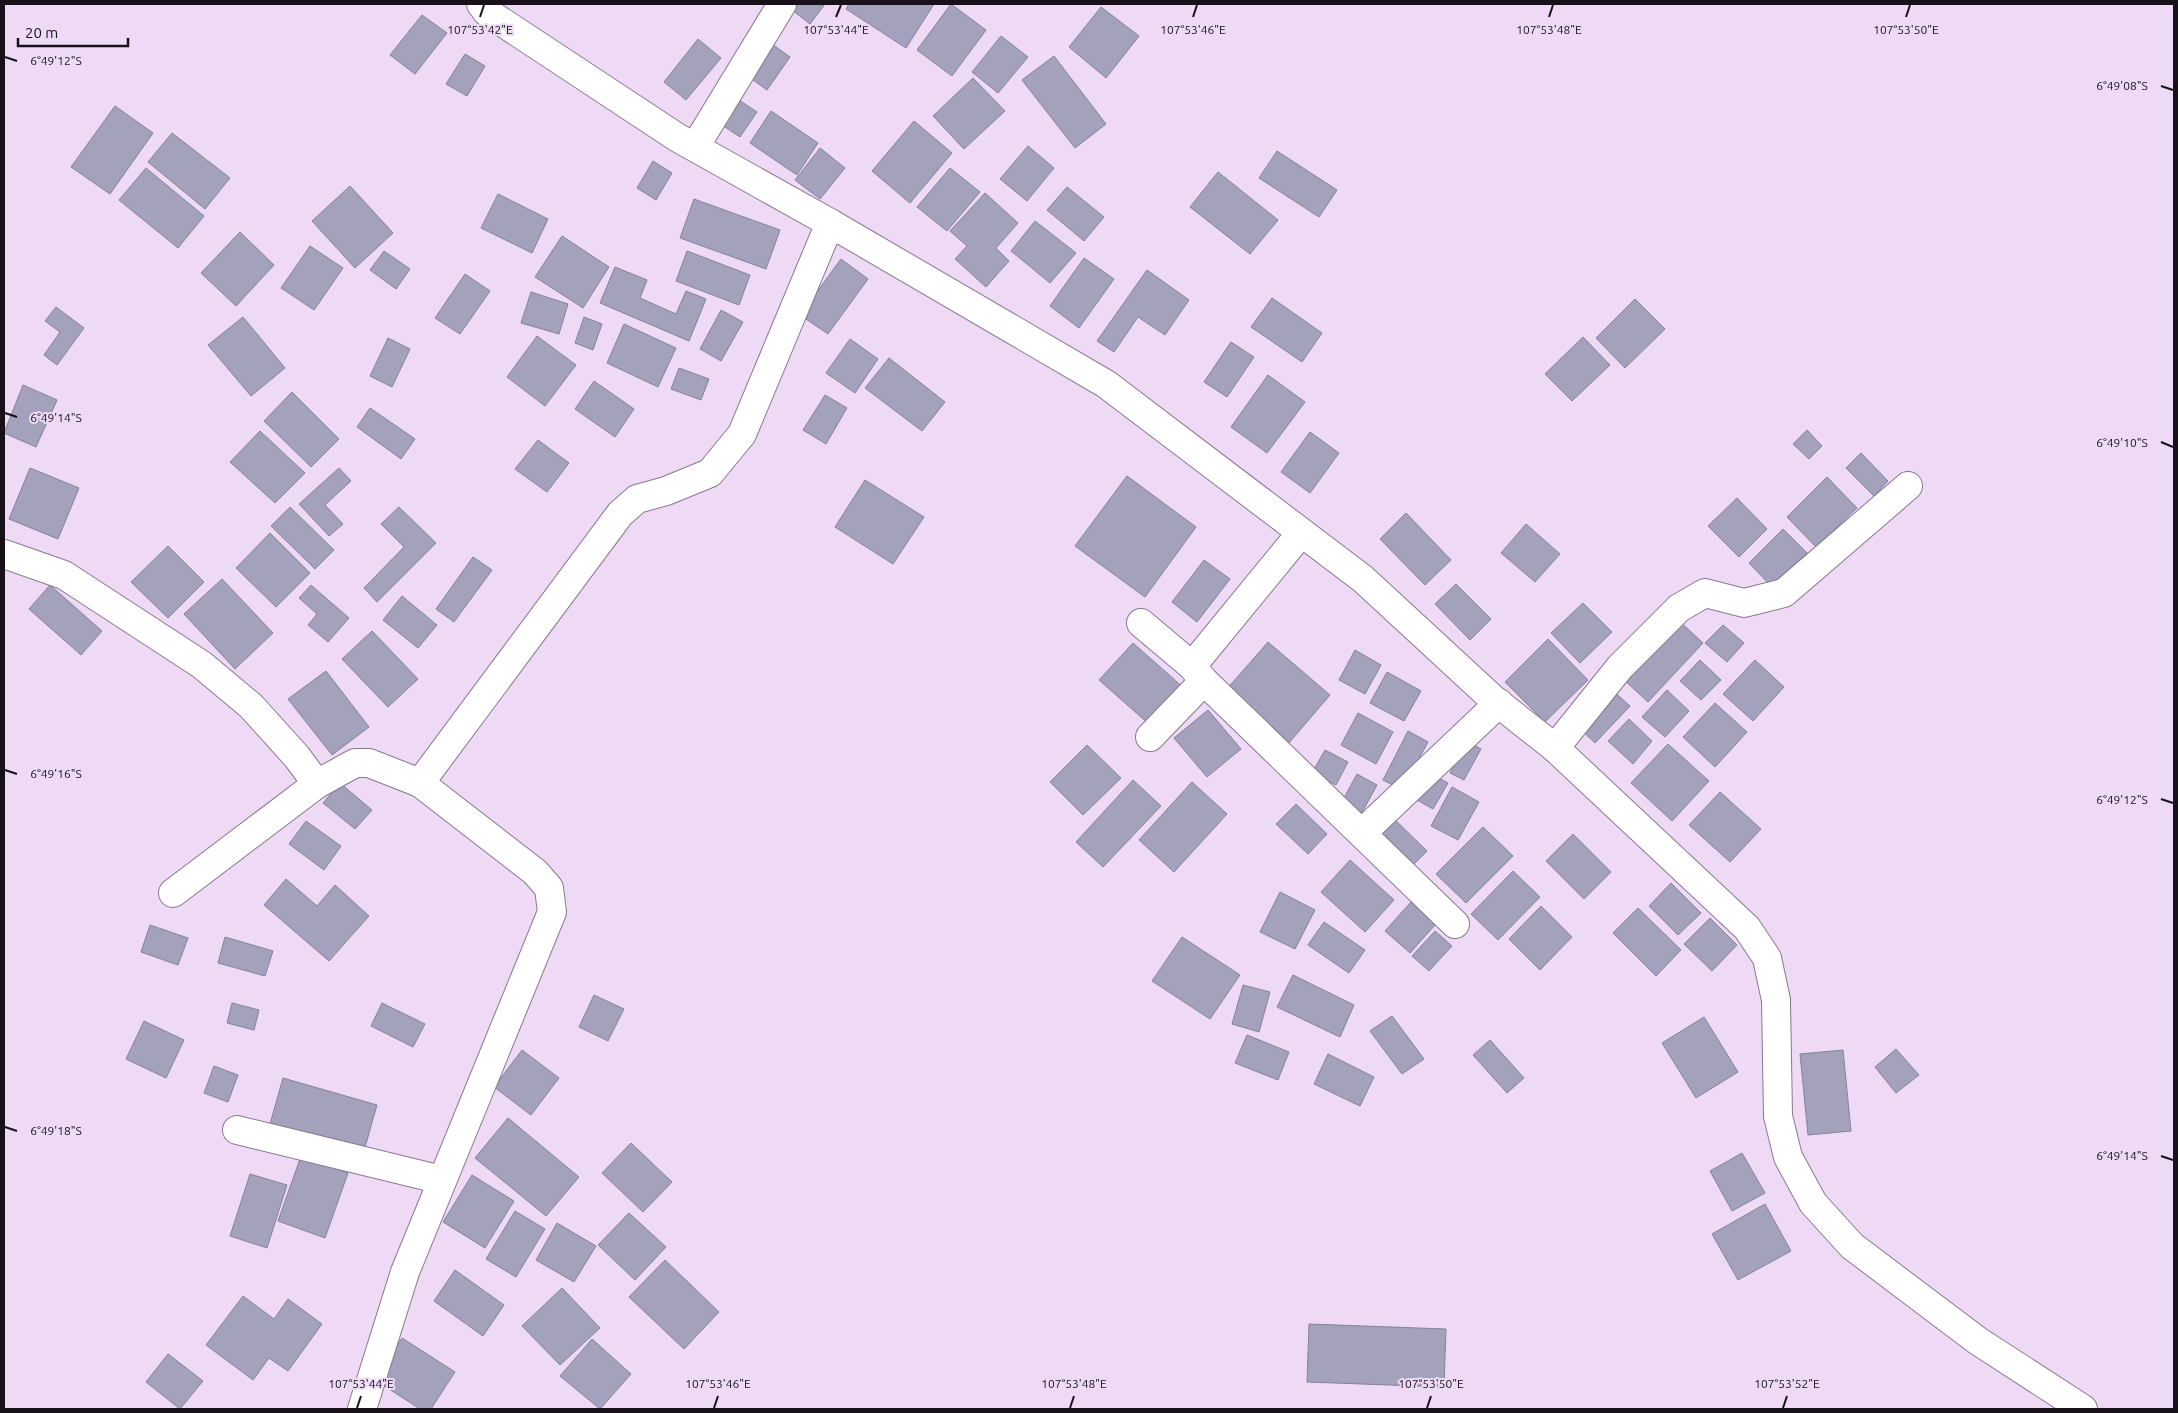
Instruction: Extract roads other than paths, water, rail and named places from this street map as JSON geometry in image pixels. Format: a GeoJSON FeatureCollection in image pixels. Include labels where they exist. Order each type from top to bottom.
{"type":"FeatureCollection","features":[{"type":"Feature","properties":{"kind":"street"},"geometry":{"type":"LineString","coordinates":[[481,4],[487,12],[696,148],[830,223],[1106,384],[1363,579],[1499,703],[1555,748],[1747,928],[1766,958],[1776,1000],[1778,1116],[1788,1157],[1813,1203],[1852,1246],[1978,1341],[2083,1409]]}},
{"type":"Feature","properties":{"kind":"street"},"geometry":{"type":"LineString","coordinates":[[696,148],[782,4]]}},
{"type":"Feature","properties":{"kind":"street"},"geometry":{"type":"LineString","coordinates":[[420,783],[620,514],[638,498],[666,491],[710,473],[742,434],[830,223]]}},
{"type":"Feature","properties":{"kind":"street"},"geometry":{"type":"LineString","coordinates":[[1555,748],[1620,667],[1679,608],[1705,593],[1744,603],[1784,593],[1908,486]]}},
{"type":"Feature","properties":{"kind":"street"},"geometry":{"type":"LineString","coordinates":[[1150,737],[1302,533]]}},
{"type":"Feature","properties":{"kind":"street"},"geometry":{"type":"LineString","coordinates":[[4,554],[64,575],[202,665],[251,706],[297,757],[317,784]]}},
{"type":"Feature","properties":{"kind":"street"},"geometry":{"type":"LineString","coordinates":[[1141,623],[1198,674],[1455,924]]}},
{"type":"Feature","properties":{"kind":"street"},"geometry":{"type":"LineString","coordinates":[[1362,833],[1499,703]]}},
{"type":"Feature","properties":{"kind":"street"},"geometry":{"type":"LineString","coordinates":[[173,893],[317,784],[355,763],[369,763],[420,783],[535,872],[549,888],[552,912],[405,1272],[362,1409]]}},
{"type":"Feature","properties":{"kind":"street"},"geometry":{"type":"LineString","coordinates":[[237,1130],[442,1180]]}}]}
